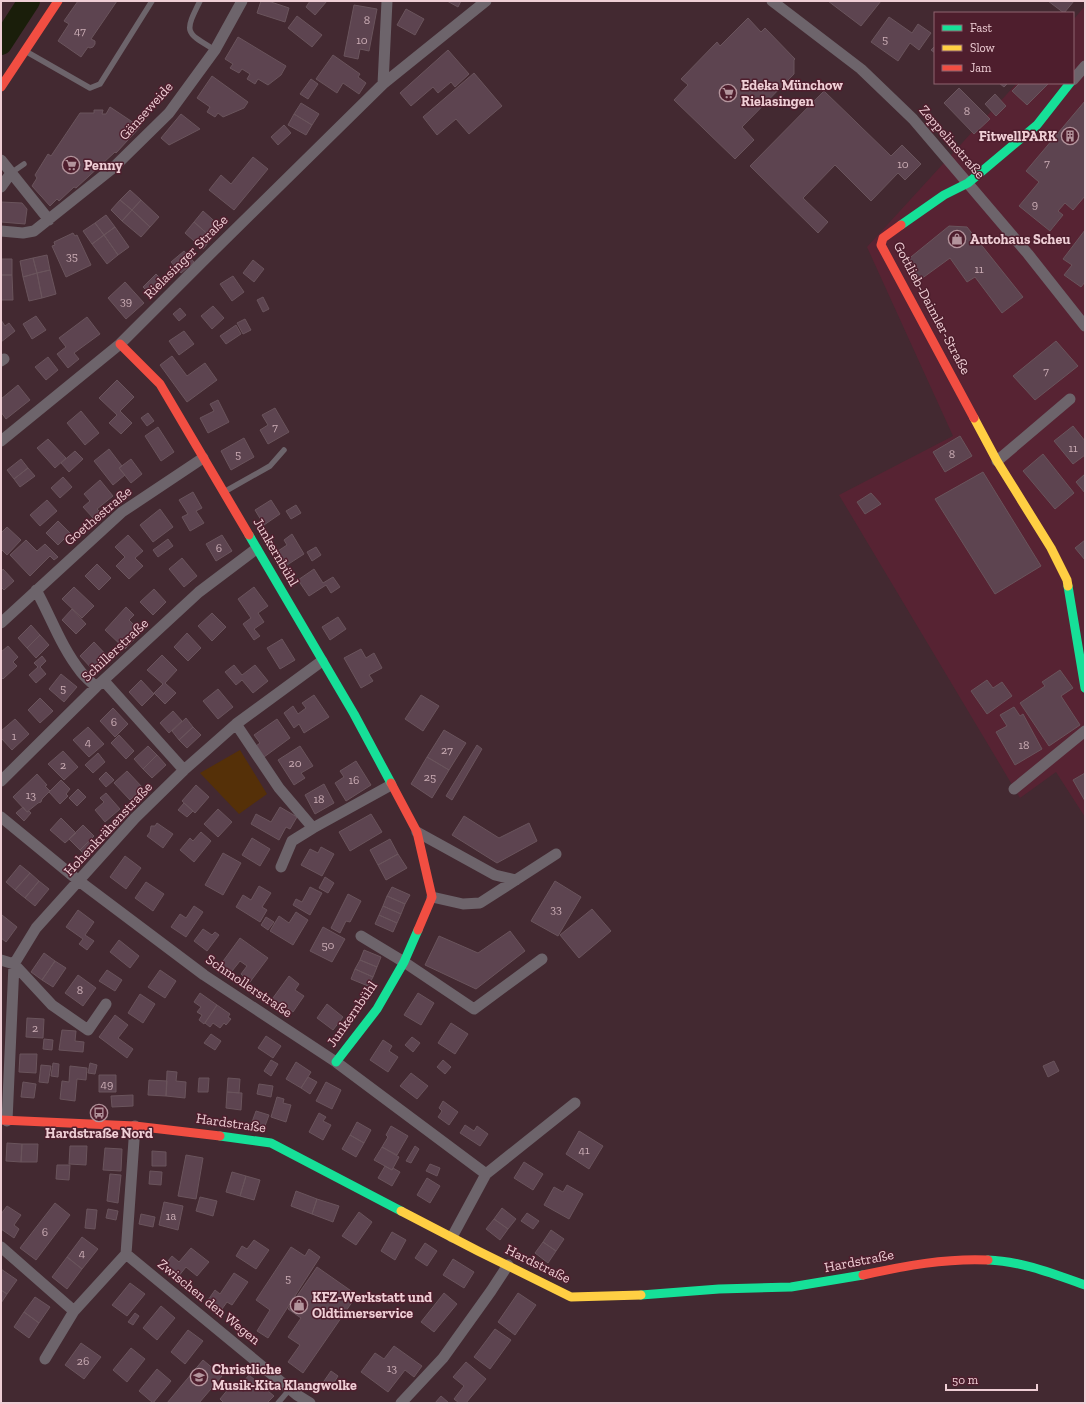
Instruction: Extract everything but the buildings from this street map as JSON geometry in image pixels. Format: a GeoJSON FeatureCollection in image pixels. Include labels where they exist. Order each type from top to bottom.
{"type":"FeatureCollection","features":[{"type":"Feature","properties":{"kind":"street"},"geometry":{"type":"LineString","coordinates":[[1,87],[58,1]]}},
{"type":"Feature","properties":{"kind":"street","name":"Gänseweide"},"geometry":{"type":"LineString","coordinates":[[1,231],[23,233],[34,231],[113,168],[169,112],[215,50],[242,1]]}},
{"type":"Feature","properties":{"kind":"street"},"geometry":{"type":"LineString","coordinates":[[383,84],[387,1]]}},
{"type":"Feature","properties":{"kind":"street","name":"Rielasinger Straße"},"geometry":{"type":"LineString","coordinates":[[1,441],[120,344],[383,84],[486,1]]}},
{"type":"Feature","properties":{"kind":"street","name":"Zeppelinstraße"},"geometry":{"type":"LineString","coordinates":[[773,1],[861,69],[913,119],[1028,254],[1085,326]]}},
{"type":"Feature","properties":{"kind":"street"},"geometry":{"type":"LineString","coordinates":[[1074,79],[1085,66]]}},
{"type":"Feature","properties":{"kind":"street","name":"Gottlieb-Daimler-Straße"},"geometry":{"type":"LineString","coordinates":[[1069,84],[1037,125],[968,183],[944,195],[883,238],[881,246],[997,461],[1051,548],[1067,580],[1085,688]]}},
{"type":"Feature","properties":{"kind":"street"},"geometry":{"type":"LineString","coordinates":[[1,160],[49,220]]}},
{"type":"Feature","properties":{"kind":"street"},"geometry":{"type":"LineString","coordinates":[[1,187],[11,173]]}},
{"type":"Feature","properties":{"kind":"street","name":"Junkernbühl"},"geometry":{"type":"LineString","coordinates":[[120,344],[160,384],[354,714],[417,832],[432,897],[404,962],[377,1009],[336,1062]]}},
{"type":"Feature","properties":{"kind":"street"},"geometry":{"type":"LineString","coordinates":[[997,461],[1070,398]]}},
{"type":"Feature","properties":{"kind":"street","name":"Goethestraße"},"geometry":{"type":"LineString","coordinates":[[1,623],[122,512],[203,458]]}},
{"type":"Feature","properties":{"kind":"street","name":"Schillerstraße"},"geometry":{"type":"LineString","coordinates":[[1,781],[100,684],[199,592],[256,549]]}},
{"type":"Feature","properties":{"kind":"street"},"geometry":{"type":"LineString","coordinates":[[36,590],[46,607],[58,636],[81,672],[100,684],[184,770]]}},
{"type":"Feature","properties":{"kind":"street","name":"Hohenkrähenstraße"},"geometry":{"type":"LineString","coordinates":[[4,1120],[14,964],[36,928],[134,818],[184,770],[236,724],[322,661]]}},
{"type":"Feature","properties":{"kind":"street"},"geometry":{"type":"LineString","coordinates":[[236,724],[279,788],[313,828]]}},
{"type":"Feature","properties":{"kind":"street"},"geometry":{"type":"LineString","coordinates":[[1014,788],[1085,731]]}},
{"type":"Feature","properties":{"kind":"street"},"geometry":{"type":"LineString","coordinates":[[281,867],[292,841],[391,785]]}},
{"type":"Feature","properties":{"kind":"street","name":"Schmollerstraße"},"geometry":{"type":"LineString","coordinates":[[1,817],[79,881],[204,975],[336,1062],[486,1174]]}},
{"type":"Feature","properties":{"kind":"street"},"geometry":{"type":"LineString","coordinates":[[417,832],[495,875],[516,880]]}},
{"type":"Feature","properties":{"kind":"street"},"geometry":{"type":"LineString","coordinates":[[432,897],[463,904],[480,903],[556,854]]}},
{"type":"Feature","properties":{"kind":"street"},"geometry":{"type":"LineString","coordinates":[[361,936],[404,962],[474,1009],[542,959]]}},
{"type":"Feature","properties":{"kind":"street"},"geometry":{"type":"LineString","coordinates":[[1,960],[14,964],[52,1005],[91,1032],[106,1004]]}},
{"type":"Feature","properties":{"kind":"street"},"geometry":{"type":"LineString","coordinates":[[452,1237],[486,1174],[575,1103]]}},
{"type":"Feature","properties":{"kind":"street","name":"Hardstraße"},"geometry":{"type":"LineString","coordinates":[[4,1120],[135,1126],[182,1130],[271,1143],[452,1237],[571,1296],[627,1296],[719,1289],[791,1287],[852,1278],[890,1269],[933,1262],[967,1259],[1000,1260],[1042,1270],[1085,1285]]}},
{"type":"Feature","properties":{"kind":"street"},"geometry":{"type":"LineString","coordinates":[[45,1359],[74,1311],[126,1254],[135,1126]]}},
{"type":"Feature","properties":{"kind":"street"},"geometry":{"type":"LineString","coordinates":[[1,1247],[74,1311]]}},
{"type":"Feature","properties":{"kind":"street","name":"Zwischen den Wegen"},"geometry":{"type":"LineString","coordinates":[[126,1254],[310,1403]]}},
{"type":"Feature","properties":{"kind":"street"},"geometry":{"type":"LineString","coordinates":[[401,1403],[443,1358],[508,1265]]}},
{"type":"Feature","properties":{"kind":"lane"},"geometry":{"type":"LineString","coordinates":[[25,51],[90,88],[100,84],[152,1]]}},
{"type":"Feature","properties":{"kind":"lane"},"geometry":{"type":"LineString","coordinates":[[200,1],[190,21],[190,29],[193,37],[215,50]]}},
{"type":"Feature","properties":{"kind":"lane"},"geometry":{"type":"LineString","coordinates":[[11,173],[24,164]]}},
{"type":"Feature","properties":{"kind":"lane"},"geometry":{"type":"LineString","coordinates":[[223,493],[270,466],[284,450]]}},
{"type":"Feature","properties":{"kind":"lane"},"geometry":{"type":"LineString","coordinates":[[278,1403],[290,1388]]}},
{"type":"Feature","properties":{"kind":"shaded area"},"geometry":{"type":"Polygon","coordinates":[[[1085,6],[1085,817],[1056,772],[1020,798],[839,495],[953,436],[867,247],[1016,84],[1074,84],[1074,19],[1085,6]]]}},
{"type":"Feature","properties":{"kind":"shaded area"},"geometry":{"type":"Polygon","coordinates":[[[240,750],[267,794],[239,814],[200,773],[240,750]]]}},
{"type":"Feature","properties":{"kind":"waterway"},"geometry":{"type":"LineString","coordinates":[[1,44],[29,1]]}},
{"type":"Feature","properties":{"kind":"traffic: fast"},"geometry":{"type":"LineString","coordinates":[[901,225],[944,195],[968,183],[1037,125],[1069,84]]}},
{"type":"Feature","properties":{"kind":"traffic: fast"},"geometry":{"type":"LineString","coordinates":[[249,535],[354,714],[391,783]]}},
{"type":"Feature","properties":{"kind":"traffic: fast"},"geometry":{"type":"LineString","coordinates":[[1068,586],[1085,688]]}},
{"type":"Feature","properties":{"kind":"traffic: fast"},"geometry":{"type":"LineString","coordinates":[[336,1062],[377,1009],[404,962],[418,930]]}},
{"type":"Feature","properties":{"kind":"traffic: fast"},"geometry":{"type":"LineString","coordinates":[[220,1136],[271,1143],[401,1211]]}},
{"type":"Feature","properties":{"kind":"traffic: fast"},"geometry":{"type":"LineString","coordinates":[[988,1260],[1025,1265],[1085,1285]]}},
{"type":"Feature","properties":{"kind":"traffic: fast"},"geometry":{"type":"LineString","coordinates":[[641,1295],[719,1289],[791,1287],[863,1275]]}},
{"type":"Feature","properties":{"kind":"traffic: slow"},"geometry":{"type":"LineString","coordinates":[[974,418],[997,461],[1051,548],[1067,580],[1068,586]]}},
{"type":"Feature","properties":{"kind":"traffic: slow"},"geometry":{"type":"LineString","coordinates":[[401,1211],[571,1297],[641,1295]]}},
{"type":"Feature","properties":{"kind":"traffic: jam"},"geometry":{"type":"LineString","coordinates":[[1,87],[58,1]]}},
{"type":"Feature","properties":{"kind":"traffic: jam"},"geometry":{"type":"LineString","coordinates":[[901,225],[883,238],[881,245],[974,418]]}},
{"type":"Feature","properties":{"kind":"traffic: jam"},"geometry":{"type":"LineString","coordinates":[[120,344],[160,384],[249,535]]}},
{"type":"Feature","properties":{"kind":"traffic: jam"},"geometry":{"type":"LineString","coordinates":[[391,783],[417,832],[432,897],[418,930]]}},
{"type":"Feature","properties":{"kind":"traffic: jam"},"geometry":{"type":"LineString","coordinates":[[1,1120],[135,1126],[220,1136]]}},
{"type":"Feature","properties":{"kind":"traffic: jam"},"geometry":{"type":"LineString","coordinates":[[863,1275],[941,1261],[988,1260]]}},
{"type":"Feature","properties":{"kind":"place","name":"Edeka Münchow Rielasingen"},"geometry":{"type":"Point","coordinates":[728,93]}},
{"type":"Feature","properties":{"kind":"place","name":"FitwellPARK"},"geometry":{"type":"Point","coordinates":[1070,136]}},
{"type":"Feature","properties":{"kind":"place","name":"Penny"},"geometry":{"type":"Point","coordinates":[71,165]}},
{"type":"Feature","properties":{"kind":"place","name":"Autohaus Scheu"},"geometry":{"type":"Point","coordinates":[957,239]}},
{"type":"Feature","properties":{"kind":"place","name":"Hardstraße Nord"},"geometry":{"type":"Point","coordinates":[99,1113]}},
{"type":"Feature","properties":{"kind":"place","name":"KFZ-Werkstatt und Oldtimerservice"},"geometry":{"type":"Point","coordinates":[299,1305]}},
{"type":"Feature","properties":{"kind":"place","name":"Christliche Musik-Kita Klangwolke"},"geometry":{"type":"Point","coordinates":[199,1377]}}]}
